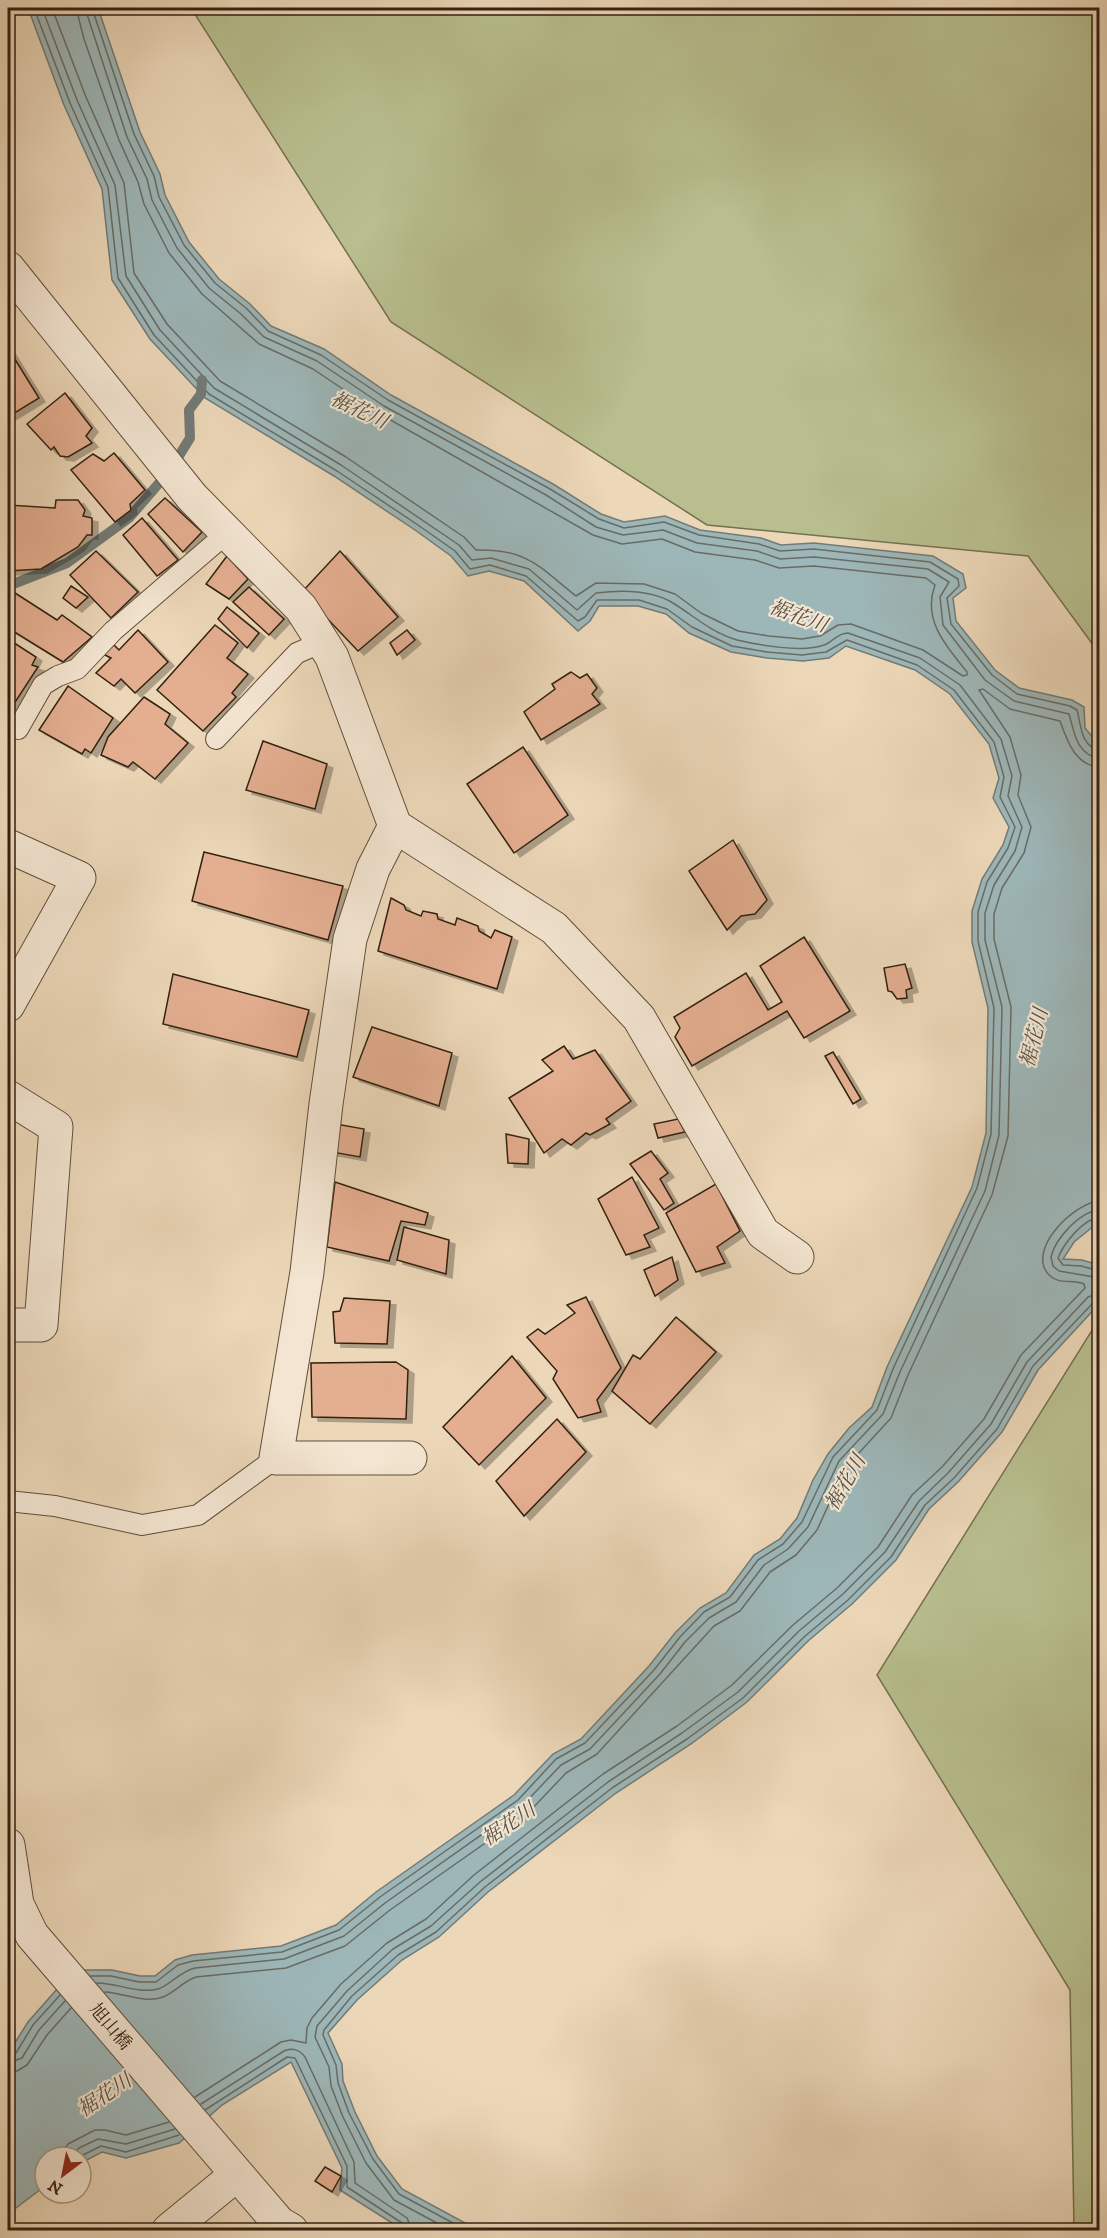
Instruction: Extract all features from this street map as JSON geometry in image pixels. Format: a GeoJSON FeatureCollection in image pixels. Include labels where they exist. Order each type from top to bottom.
{"type":"FeatureCollection","features":[{"type":"Feature","properties":{"kind":"street"},"geometry":{"type":"LineString","coordinates":[[8,267],[192,497],[301,608],[332,657],[395,826],[554,928],[639,1018],[763,1233],[796,1257]]}},
{"type":"Feature","properties":{"kind":"street"},"geometry":{"type":"LineString","coordinates":[[395,826],[373,869],[350,939],[326,1104],[307,1272],[276,1458],[410,1458]]}},
{"type":"Feature","properties":{"kind":"street"},"geometry":{"type":"LineString","coordinates":[[8,846],[79,879],[8,1005]]}},
{"type":"Feature","properties":{"kind":"street"},"geometry":{"type":"LineString","coordinates":[[8,1097],[56,1127],[41,1325],[8,1325]]}},
{"type":"Feature","properties":{"kind":"street","name":"旭山橋"},"geometry":{"type":"LineString","coordinates":[[8,1845],[12,1907],[32,1935],[211,2147],[279,2223],[291,2230]]}},
{"type":"Feature","properties":{"kind":"street"},"geometry":{"type":"LineString","coordinates":[[169,2230],[236,2175]]}},
{"type":"Feature","properties":{"kind":"lane"},"geometry":{"type":"LineString","coordinates":[[18,729],[43,686],[58,676],[77,669],[155,593],[228,532]]}},
{"type":"Feature","properties":{"kind":"lane"},"geometry":{"type":"LineString","coordinates":[[216,739],[297,653],[323,642]]}},
{"type":"Feature","properties":{"kind":"lane"},"geometry":{"type":"LineString","coordinates":[[8,1501],[55,1506],[142,1525],[198,1515],[276,1458]]}},
{"type":"Feature","properties":{"kind":"green space"},"geometry":{"type":"Polygon","coordinates":[[[191,8],[1099,8],[1099,653],[1028,556],[707,525],[391,322],[191,8]]]}},
{"type":"Feature","properties":{"kind":"green space"},"geometry":{"type":"Polygon","coordinates":[[[1099,1319],[1100,2230],[1074,2230],[1070,1990],[877,1675],[1099,1319]]]}},
{"type":"Feature","properties":{"kind":"water","name":"裾花川"},"geometry":{"type":"Polygon","coordinates":[[[28,8],[98,8],[140,132],[160,174],[165,195],[189,242],[219,279],[250,304],[271,326],[324,349],[391,395],[553,484],[601,514],[624,522],[665,516],[700,530],[761,538],[781,545],[814,543],[933,556],[963,574],[966,588],[953,598],[956,621],[995,670],[1019,688],[1072,700],[1084,707],[1085,728],[1100,746],[1100,1221],[1074,1242],[1063,1259],[1082,1260],[1099,1265],[1100,1303],[1038,1370],[1002,1432],[958,1482],[929,1509],[896,1560],[852,1604],[808,1641],[747,1702],[691,1744],[616,1793],[488,1892],[439,1937],[402,1960],[357,2000],[328,2033],[342,2064],[343,2081],[355,2112],[377,2156],[402,2189],[478,2230],[403,2230],[340,2190],[342,2168],[291,2062],[222,2105],[179,2143],[126,2158],[102,2152],[93,2157],[93,2145],[33,2145],[33,2195],[8,2214],[8,2049],[11,2049],[28,2022],[57,1989],[83,1970],[112,1970],[140,1976],[155,1976],[175,1960],[192,1955],[281,1946],[336,1925],[376,1892],[514,1795],[553,1754],[581,1739],[649,1666],[675,1633],[700,1608],[726,1593],[754,1555],[780,1539],[797,1518],[813,1480],[828,1454],[849,1428],[872,1407],[887,1367],[972,1187],[986,1133],[988,1008],[972,942],[972,911],[982,879],[1003,845],[1009,827],[993,798],[999,778],[989,744],[950,694],[915,670],[846,646],[829,658],[803,661],[731,652],[689,633],[666,614],[638,606],[599,606],[590,621],[578,631],[524,581],[489,571],[468,576],[451,556],[415,530],[334,476],[205,398],[150,339],[112,280],[102,189],[64,105],[28,8]]]}},
{"type":"Feature","properties":{"kind":"building"},"geometry":{"type":"Polygon","coordinates":[[[8,348],[39,398],[8,417],[8,348]]]}},
{"type":"Feature","properties":{"kind":"building"},"geometry":{"type":"Polygon","coordinates":[[[65,393],[92,428],[86,436],[92,443],[68,457],[60,456],[54,447],[51,450],[27,424],[65,393]]]}},
{"type":"Feature","properties":{"kind":"building"},"geometry":{"type":"Polygon","coordinates":[[[114,453],[145,490],[130,504],[131,510],[115,522],[71,470],[93,454],[104,461],[114,453]]]}},
{"type":"Feature","properties":{"kind":"building"},"geometry":{"type":"Polygon","coordinates":[[[165,498],[202,532],[183,552],[148,514],[165,498]]]}},
{"type":"Feature","properties":{"kind":"building"},"geometry":{"type":"Polygon","coordinates":[[[56,500],[78,500],[85,510],[83,516],[92,518],[92,535],[87,535],[78,547],[41,569],[8,571],[8,505],[55,508],[56,500]]]}},
{"type":"Feature","properties":{"kind":"building"},"geometry":{"type":"Polygon","coordinates":[[[142,518],[178,560],[157,576],[123,535],[142,518]]]}},
{"type":"Feature","properties":{"kind":"building"},"geometry":{"type":"Polygon","coordinates":[[[96,551],[138,592],[111,618],[70,575],[96,551]]]}},
{"type":"Feature","properties":{"kind":"building"},"geometry":{"type":"Polygon","coordinates":[[[340,551],[398,617],[358,651],[302,592],[340,551]]]}},
{"type":"Feature","properties":{"kind":"building"},"geometry":{"type":"Polygon","coordinates":[[[227,556],[248,579],[229,599],[206,584],[227,556]]]}},
{"type":"Feature","properties":{"kind":"building"},"geometry":{"type":"Polygon","coordinates":[[[71,586],[88,597],[76,608],[63,598],[71,586]]]}},
{"type":"Feature","properties":{"kind":"building"},"geometry":{"type":"Polygon","coordinates":[[[249,587],[284,619],[269,635],[233,602],[249,587]]]}},
{"type":"Feature","properties":{"kind":"building"},"geometry":{"type":"Polygon","coordinates":[[[15,593],[57,620],[62,615],[92,637],[63,662],[8,628],[8,602],[15,593]]]}},
{"type":"Feature","properties":{"kind":"building"},"geometry":{"type":"Polygon","coordinates":[[[227,607],[259,633],[247,648],[218,619],[227,607]]]}},
{"type":"Feature","properties":{"kind":"building"},"geometry":{"type":"Polygon","coordinates":[[[215,625],[238,643],[227,658],[248,674],[232,693],[236,697],[203,731],[157,690],[215,625]]]}},
{"type":"Feature","properties":{"kind":"building"},"geometry":{"type":"Polygon","coordinates":[[[138,630],[168,662],[135,693],[121,679],[114,686],[96,673],[111,658],[103,654],[114,645],[119,650],[138,630]]]}},
{"type":"Feature","properties":{"kind":"building"},"geometry":{"type":"Polygon","coordinates":[[[407,630],[415,640],[397,655],[390,643],[407,630]]]}},
{"type":"Feature","properties":{"kind":"building"},"geometry":{"type":"Polygon","coordinates":[[[8,639],[36,657],[32,665],[38,667],[8,713],[8,639]]]}},
{"type":"Feature","properties":{"kind":"building"},"geometry":{"type":"Polygon","coordinates":[[[571,672],[580,678],[587,674],[597,688],[592,694],[600,704],[541,740],[524,712],[555,689],[552,684],[571,672]]]}},
{"type":"Feature","properties":{"kind":"building"},"geometry":{"type":"Polygon","coordinates":[[[68,686],[113,718],[91,753],[85,749],[82,754],[39,730],[68,686]]]}},
{"type":"Feature","properties":{"kind":"building"},"geometry":{"type":"Polygon","coordinates":[[[144,697],[170,714],[165,724],[188,743],[155,779],[133,762],[128,767],[101,755],[108,737],[144,697]]]}},
{"type":"Feature","properties":{"kind":"building"},"geometry":{"type":"Polygon","coordinates":[[[263,741],[327,764],[315,809],[246,790],[263,741]]]}},
{"type":"Feature","properties":{"kind":"building"},"geometry":{"type":"Polygon","coordinates":[[[523,747],[568,815],[514,853],[467,784],[523,747]]]}},
{"type":"Feature","properties":{"kind":"building"},"geometry":{"type":"Polygon","coordinates":[[[733,840],[767,900],[755,914],[741,916],[727,930],[689,871],[733,840]]]}},
{"type":"Feature","properties":{"kind":"building"},"geometry":{"type":"Polygon","coordinates":[[[204,852],[343,886],[328,940],[192,901],[204,852]]]}},
{"type":"Feature","properties":{"kind":"building"},"geometry":{"type":"Polygon","coordinates":[[[391,898],[404,905],[406,910],[421,916],[423,911],[437,914],[438,919],[455,925],[457,918],[478,926],[479,931],[491,938],[495,930],[512,937],[497,989],[378,951],[391,898]]]}},
{"type":"Feature","properties":{"kind":"building"},"geometry":{"type":"Polygon","coordinates":[[[804,937],[850,1011],[804,1038],[787,1011],[692,1066],[675,1037],[680,1028],[674,1017],[746,973],[768,1010],[782,1002],[760,966],[804,937]]]}},
{"type":"Feature","properties":{"kind":"building"},"geometry":{"type":"Polygon","coordinates":[[[905,964],[912,988],[906,990],[907,998],[897,999],[892,992],[888,991],[884,968],[905,964]]]}},
{"type":"Feature","properties":{"kind":"building"},"geometry":{"type":"Polygon","coordinates":[[[173,974],[309,1010],[297,1057],[163,1024],[173,974]]]}},
{"type":"Feature","properties":{"kind":"building"},"geometry":{"type":"Polygon","coordinates":[[[372,1027],[452,1053],[439,1106],[353,1077],[372,1027]]]}},
{"type":"Feature","properties":{"kind":"building"},"geometry":{"type":"Polygon","coordinates":[[[564,1046],[573,1059],[595,1050],[631,1101],[606,1119],[610,1124],[590,1135],[586,1133],[571,1145],[562,1139],[544,1153],[509,1098],[553,1071],[542,1060],[564,1046]]]}},
{"type":"Feature","properties":{"kind":"building"},"geometry":{"type":"Polygon","coordinates":[[[833,1052],[861,1099],[853,1104],[825,1056],[833,1052]]]}},
{"type":"Feature","properties":{"kind":"building"},"geometry":{"type":"Polygon","coordinates":[[[678,1119],[685,1132],[658,1138],[654,1124],[678,1119]]]}},
{"type":"Feature","properties":{"kind":"building"},"geometry":{"type":"Polygon","coordinates":[[[336,1124],[364,1129],[360,1157],[332,1152],[336,1124]]]}},
{"type":"Feature","properties":{"kind":"building"},"geometry":{"type":"Polygon","coordinates":[[[506,1134],[529,1139],[528,1164],[508,1163],[506,1134]]]}},
{"type":"Feature","properties":{"kind":"building"},"geometry":{"type":"Polygon","coordinates":[[[651,1151],[668,1173],[660,1179],[674,1203],[664,1210],[630,1164],[651,1151]]]}},
{"type":"Feature","properties":{"kind":"building"},"geometry":{"type":"Polygon","coordinates":[[[632,1177],[659,1228],[644,1235],[650,1247],[626,1255],[598,1199],[632,1177]]]}},
{"type":"Feature","properties":{"kind":"building"},"geometry":{"type":"Polygon","coordinates":[[[335,1182],[428,1213],[425,1225],[401,1221],[389,1261],[327,1247],[335,1182]]]}},
{"type":"Feature","properties":{"kind":"building"},"geometry":{"type":"Polygon","coordinates":[[[716,1184],[740,1231],[717,1247],[725,1263],[696,1272],[666,1213],[716,1184]]]}},
{"type":"Feature","properties":{"kind":"building"},"geometry":{"type":"Polygon","coordinates":[[[404,1227],[449,1240],[446,1274],[397,1260],[404,1227]]]}},
{"type":"Feature","properties":{"kind":"building"},"geometry":{"type":"Polygon","coordinates":[[[672,1257],[678,1280],[655,1296],[644,1270],[672,1257]]]}},
{"type":"Feature","properties":{"kind":"building"},"geometry":{"type":"Polygon","coordinates":[[[586,1297],[621,1368],[597,1400],[601,1412],[578,1418],[553,1379],[557,1371],[527,1337],[538,1329],[545,1334],[575,1313],[567,1305],[586,1297]]]}},
{"type":"Feature","properties":{"kind":"building"},"geometry":{"type":"Polygon","coordinates":[[[344,1298],[390,1301],[387,1344],[335,1343],[333,1312],[340,1311],[344,1298]]]}},
{"type":"Feature","properties":{"kind":"building"},"geometry":{"type":"Polygon","coordinates":[[[676,1317],[716,1352],[650,1424],[612,1391],[633,1355],[640,1359],[676,1317]]]}},
{"type":"Feature","properties":{"kind":"building"},"geometry":{"type":"Polygon","coordinates":[[[512,1356],[546,1398],[479,1465],[443,1427],[512,1356]]]}},
{"type":"Feature","properties":{"kind":"building"},"geometry":{"type":"Polygon","coordinates":[[[396,1362],[408,1370],[406,1419],[312,1417],[311,1363],[396,1362]]]}},
{"type":"Feature","properties":{"kind":"building"},"geometry":{"type":"Polygon","coordinates":[[[557,1419],[586,1452],[524,1516],[496,1481],[557,1419]]]}},
{"type":"Feature","properties":{"kind":"building"},"geometry":{"type":"Polygon","coordinates":[[[325,2167],[341,2176],[332,2192],[315,2181],[325,2167]]]}},
{"type":"Feature","properties":{"kind":"waterway"},"geometry":{"type":"LineString","coordinates":[[177,459],[190,438],[189,410],[201,394],[202,380]]}},
{"type":"Feature","properties":{"kind":"waterway"},"geometry":{"type":"LineString","coordinates":[[8,586],[67,563],[129,518],[160,482]]}}]}
